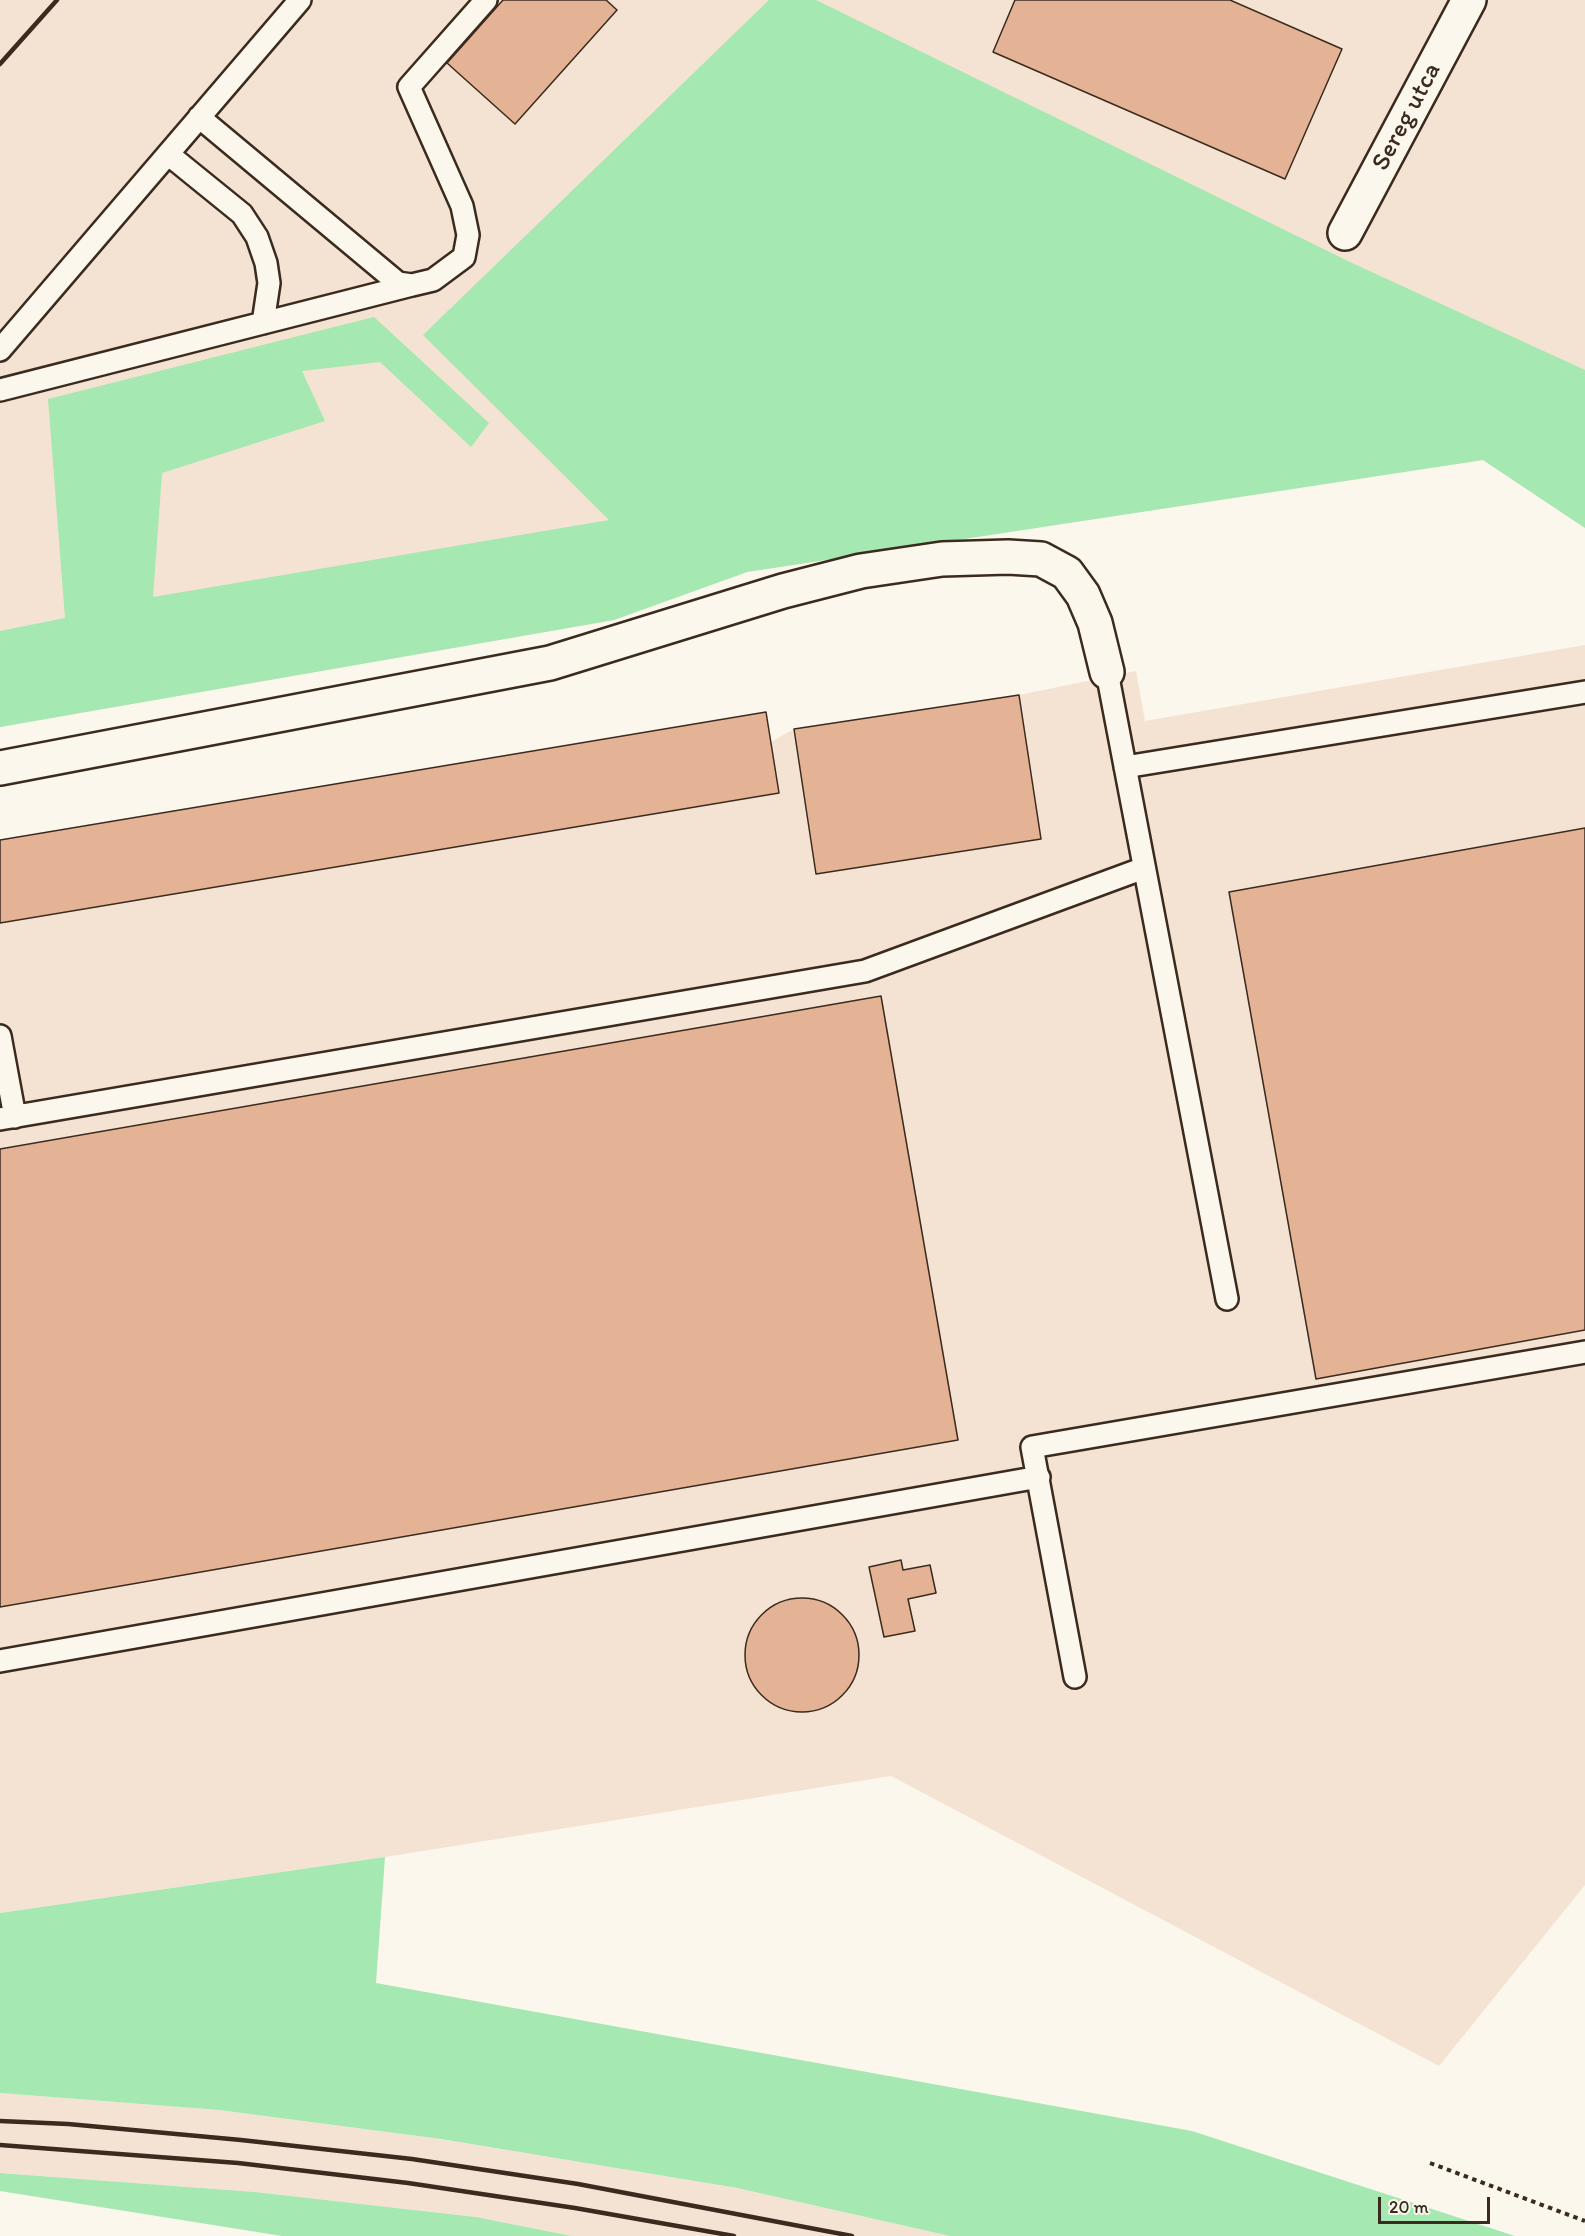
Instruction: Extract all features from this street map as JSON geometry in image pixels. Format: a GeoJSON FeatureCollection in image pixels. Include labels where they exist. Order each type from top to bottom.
{"type":"FeatureCollection","features":[{"type":"Feature","properties":{"kind":"street","name":"Sereg utca"},"geometry":{"type":"LineString","coordinates":[[1345,233],[1469,0]]}},
{"type":"Feature","properties":{"kind":"street"},"geometry":{"type":"LineString","coordinates":[[0,768],[550,663],[783,591],[861,571],[942,559],[1008,556],[1041,559],[1066,573],[1083,595],[1095,623],[1107,672]]}},
{"type":"Feature","properties":{"kind":"lane"},"geometry":{"type":"LineString","coordinates":[[0,350],[300,0]]}},
{"type":"Feature","properties":{"kind":"lane"},"geometry":{"type":"LineString","coordinates":[[0,390],[433,280],[451,269],[464,257],[468,236],[462,206],[409,87],[486,0]]}},
{"type":"Feature","properties":{"kind":"lane"},"geometry":{"type":"LineString","coordinates":[[199,117],[398,283],[412,285]]}},
{"type":"Feature","properties":{"kind":"lane"},"geometry":{"type":"LineString","coordinates":[[168,154],[242,214],[257,237],[266,263],[269,283],[263,323]]}},
{"type":"Feature","properties":{"kind":"lane"},"geometry":{"type":"LineString","coordinates":[[1107,672],[1227,1299]]}},
{"type":"Feature","properties":{"kind":"lane"},"geometry":{"type":"LineString","coordinates":[[1125,767],[1585,692]]}},
{"type":"Feature","properties":{"kind":"lane"},"geometry":{"type":"LineString","coordinates":[[0,1036],[7,1118],[866,971],[1144,868]]}},
{"type":"Feature","properties":{"kind":"lane"},"geometry":{"type":"LineString","coordinates":[[1076,1677],[1032,1447],[1585,1352]]}},
{"type":"Feature","properties":{"kind":"lane"},"geometry":{"type":"LineString","coordinates":[[0,1660],[1039,1477]]}},
{"type":"Feature","properties":{"kind":"path"},"geometry":{"type":"LineString","coordinates":[[1430,2163],[1585,2220]]}},
{"type":"Feature","properties":{"kind":"shaded area"},"geometry":{"type":"Polygon","coordinates":[[[0,0],[1585,0],[1585,528],[1483,460],[747,572],[614,620],[0,727],[0,0]]]}},
{"type":"Feature","properties":{"kind":"shaded area"},"geometry":{"type":"Polygon","coordinates":[[[1585,645],[1585,1885],[1439,2066],[891,1776],[385,1857],[0,1913],[0,849],[771,742],[794,729],[1019,695],[1136,671],[1145,721],[1585,645]]]}},
{"type":"Feature","properties":{"kind":"shaded area"},"geometry":{"type":"Polygon","coordinates":[[[0,2093],[219,2110],[441,2139],[737,2188],[950,2236],[572,2236],[476,2217],[255,2192],[0,2173],[0,2093]]]}},
{"type":"Feature","properties":{"kind":"green space"},"geometry":{"type":"Polygon","coordinates":[[[769,0],[816,0],[1352,263],[1585,370],[1585,528],[1483,460],[747,572],[614,620],[0,727],[0,631],[65,618],[48,399],[374,317],[489,423],[471,447],[380,362],[302,371],[325,421],[162,473],[153,597],[609,520],[423,335],[769,0]]]}},
{"type":"Feature","properties":{"kind":"green space"},"geometry":{"type":"Polygon","coordinates":[[[385,1857],[376,1983],[1192,2131],[1515,2236],[950,2236],[737,2188],[441,2139],[219,2110],[0,2093],[0,1913],[385,1857]]]}},
{"type":"Feature","properties":{"kind":"green space"},"geometry":{"type":"Polygon","coordinates":[[[0,2173],[255,2192],[476,2217],[572,2236],[282,2236],[0,2191],[0,2173]]]}},
{"type":"Feature","properties":{"kind":"building"},"geometry":{"type":"Polygon","coordinates":[[[503,0],[606,0],[617,10],[515,124],[447,63],[503,0]]]}},
{"type":"Feature","properties":{"kind":"building"},"geometry":{"type":"Polygon","coordinates":[[[1015,0],[1230,0],[1342,49],[1285,179],[993,52],[1015,0]]]}},
{"type":"Feature","properties":{"kind":"building"},"geometry":{"type":"Polygon","coordinates":[[[1019,695],[1041,839],[816,874],[794,729],[1019,695]]]}},
{"type":"Feature","properties":{"kind":"building"},"geometry":{"type":"Polygon","coordinates":[[[766,712],[779,793],[0,923],[0,840],[766,712]]]}},
{"type":"Feature","properties":{"kind":"building"},"geometry":{"type":"Polygon","coordinates":[[[1585,828],[1585,1330],[1316,1379],[1229,892],[1585,828]]]}},
{"type":"Feature","properties":{"kind":"building"},"geometry":{"type":"Polygon","coordinates":[[[881,996],[958,1440],[0,1607],[0,1149],[881,996]]]}},
{"type":"Feature","properties":{"kind":"building"},"geometry":{"type":"Polygon","coordinates":[[[901,1560],[903,1570],[930,1565],[936,1593],[908,1599],[915,1631],[884,1637],[869,1567],[901,1560]]]}},
{"type":"Feature","properties":{"kind":"building"},"geometry":{"type":"Polygon","coordinates":[[[802,1598],[824,1603],[842,1615],[854,1633],[859,1655],[854,1677],[842,1695],[824,1707],[802,1712],[780,1707],[762,1695],[750,1677],[745,1655],[750,1633],[762,1615],[780,1603],[802,1598]]]}},
{"type":"Feature","properties":{"kind":"railway"},"geometry":{"type":"LineString","coordinates":[[0,64],[57,0]]}},
{"type":"Feature","properties":{"kind":"railway"},"geometry":{"type":"LineString","coordinates":[[0,2121],[68,2124],[412,2159],[578,2184],[852,2236]]}},
{"type":"Feature","properties":{"kind":"railway"},"geometry":{"type":"LineString","coordinates":[[0,2145],[238,2163],[408,2183],[575,2208],[734,2236]]}}]}
